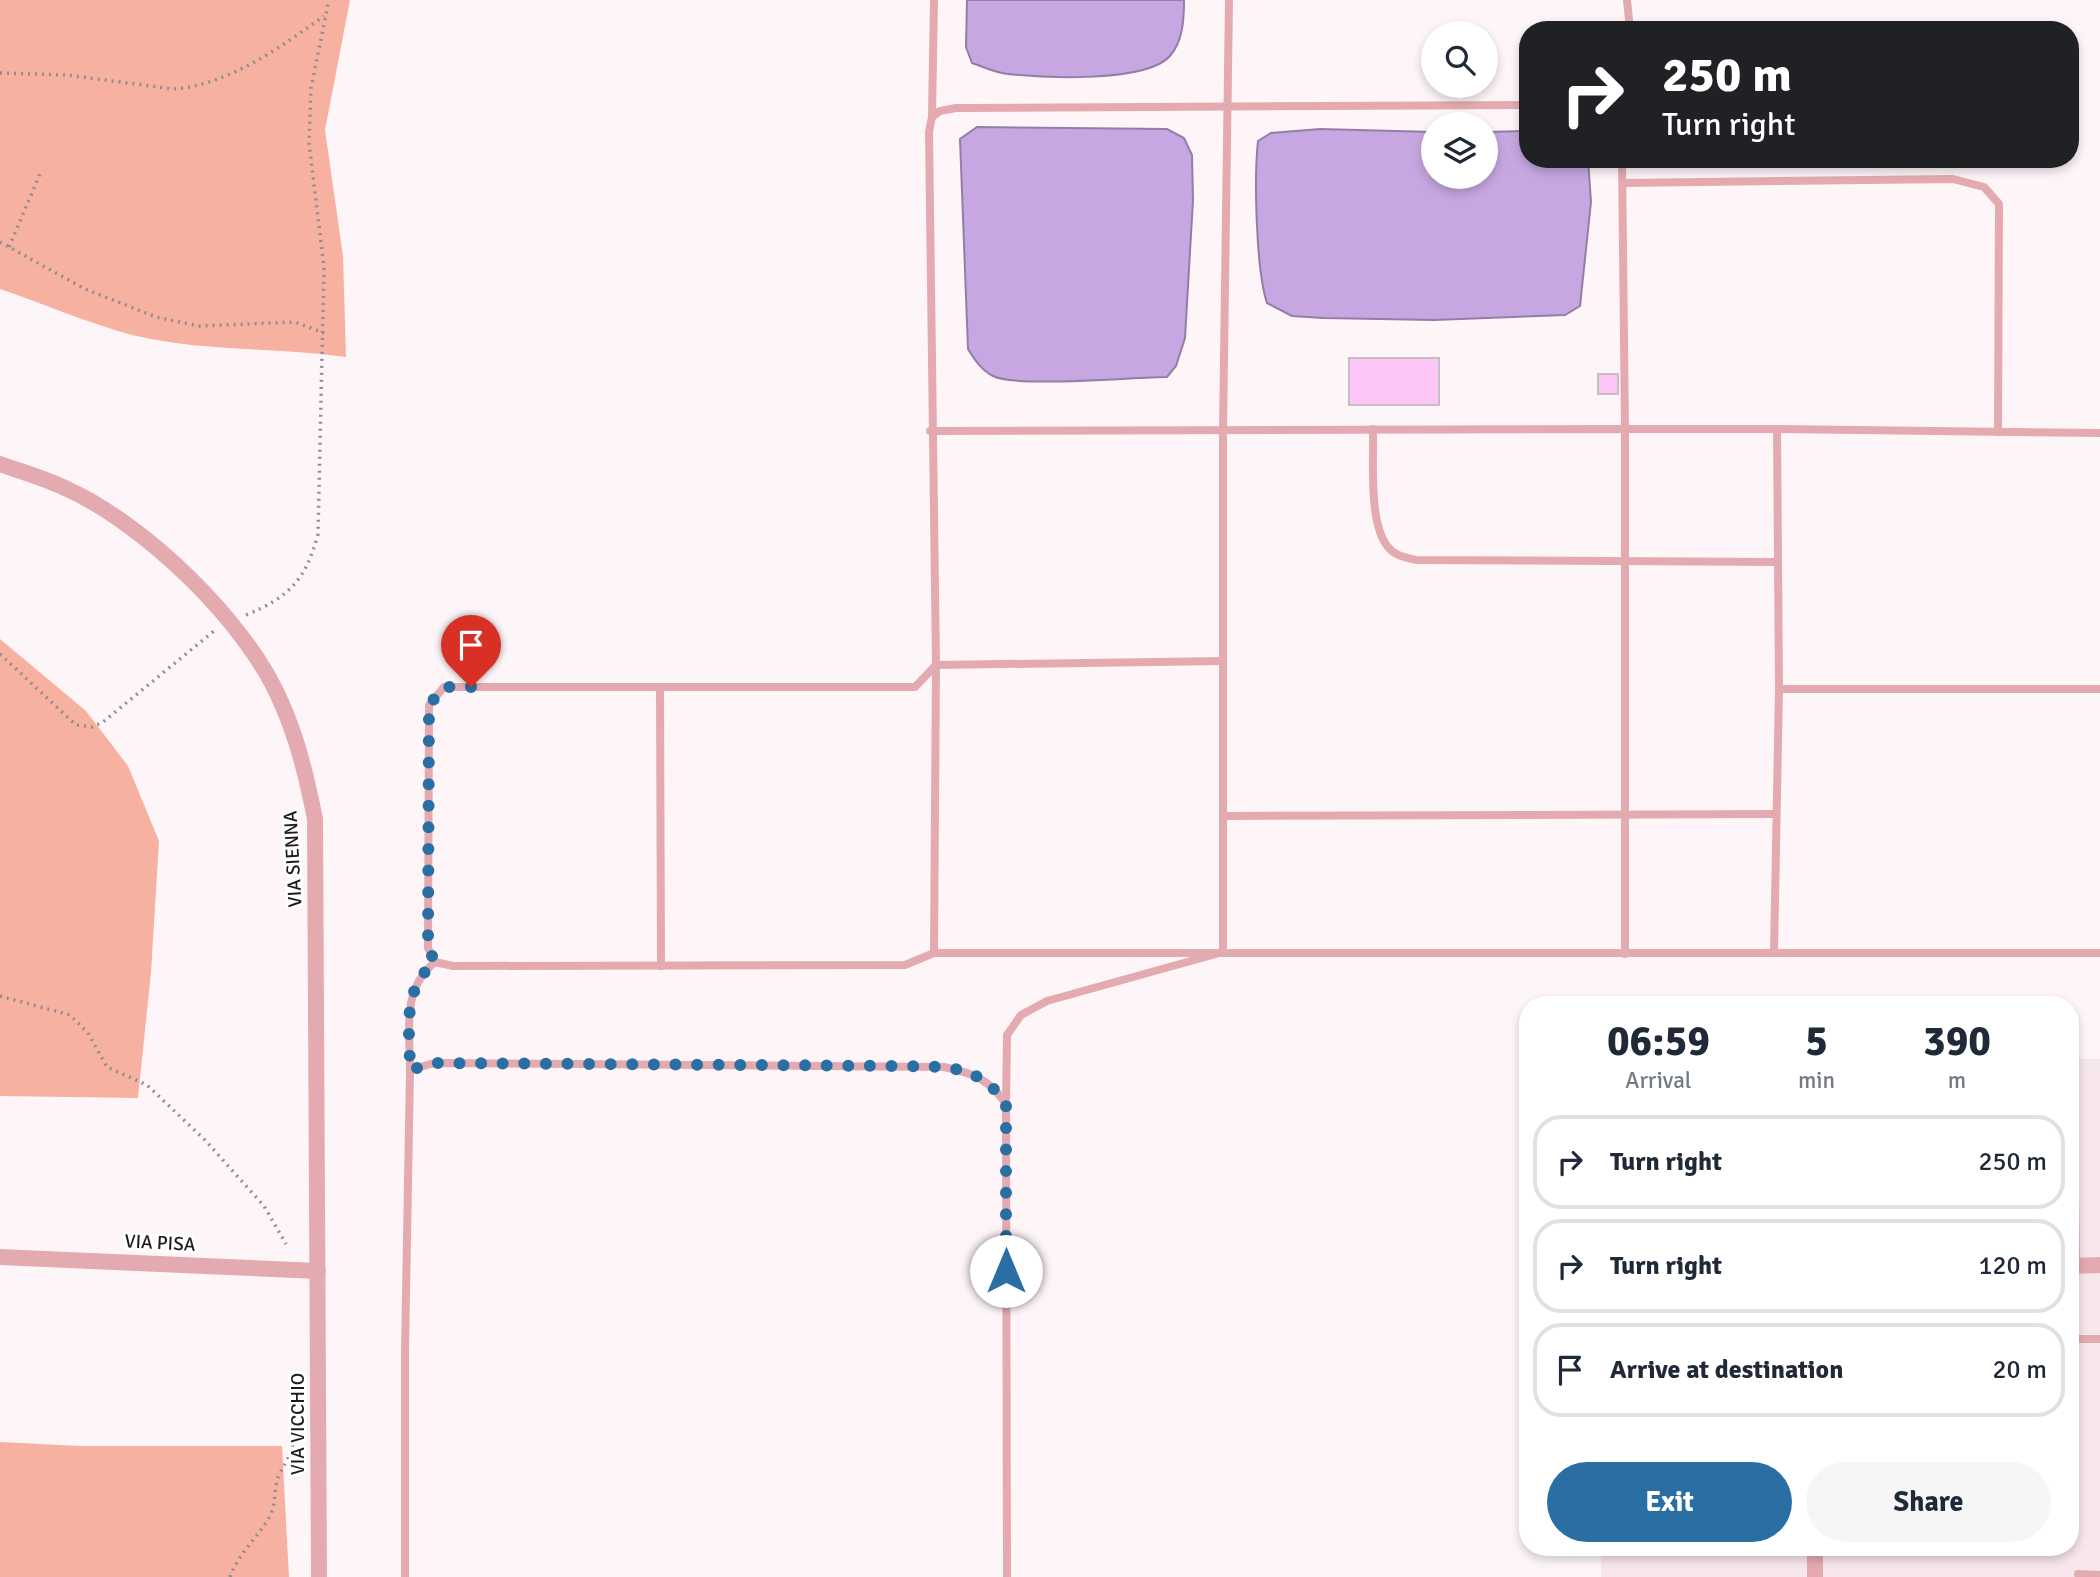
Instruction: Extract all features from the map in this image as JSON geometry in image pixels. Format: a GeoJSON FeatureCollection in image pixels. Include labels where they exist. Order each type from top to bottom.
{"type":"FeatureCollection","features":[{"type":"Feature","properties":{"kind":"street","name":"VIA SIENNA"},"geometry":{"type":"LineString","coordinates":[[0,464],[66,488],[126,523],[184,573],[247,642],[281,699],[303,760],[315,819],[318,1271]]}},
{"type":"Feature","properties":{"kind":"street","name":"VIA PISA"},"geometry":{"type":"LineString","coordinates":[[0,1257],[318,1271]]}},
{"type":"Feature","properties":{"kind":"street"},"geometry":{"type":"LineString","coordinates":[[2079,1266],[2100,1265]]}},
{"type":"Feature","properties":{"kind":"street","name":"VIA VICCHIO"},"geometry":{"type":"LineString","coordinates":[[318,1271],[319,1577]]}},
{"type":"Feature","properties":{"kind":"street"},"geometry":{"type":"LineString","coordinates":[[1815,1556],[1815,1577]]}},
{"type":"Feature","properties":{"kind":"lane"},"geometry":{"type":"LineString","coordinates":[[934,0],[932,117],[929,132],[930,431],[936,664],[934,953]]}},
{"type":"Feature","properties":{"kind":"lane"},"geometry":{"type":"LineString","coordinates":[[1223,952],[1223,430],[1228,0]]}},
{"type":"Feature","properties":{"kind":"lane"},"geometry":{"type":"LineString","coordinates":[[1627,0],[1629,21]]}},
{"type":"Feature","properties":{"kind":"lane"},"geometry":{"type":"LineString","coordinates":[[932,117],[940,111],[956,108],[1519,105]]}},
{"type":"Feature","properties":{"kind":"lane"},"geometry":{"type":"LineString","coordinates":[[1622,168],[1625,954]]}},
{"type":"Feature","properties":{"kind":"lane"},"geometry":{"type":"LineString","coordinates":[[1623,183],[1953,179],[1984,187],[1999,204],[1998,432]]}},
{"type":"Feature","properties":{"kind":"lane"},"geometry":{"type":"LineString","coordinates":[[1373,429],[1379,533],[1388,548],[1398,556],[1416,560],[1778,562]]}},
{"type":"Feature","properties":{"kind":"lane"},"geometry":{"type":"LineString","coordinates":[[930,431],[1777,429],[2100,433]]}},
{"type":"Feature","properties":{"kind":"lane"},"geometry":{"type":"LineString","coordinates":[[1774,953],[1779,689],[1777,429]]}},
{"type":"Feature","properties":{"kind":"lane"},"geometry":{"type":"LineString","coordinates":[[435,962],[428,948],[429,705],[436,693],[444,687],[915,687],[936,664],[1223,661]]}},
{"type":"Feature","properties":{"kind":"lane"},"geometry":{"type":"LineString","coordinates":[[660,687],[661,966]]}},
{"type":"Feature","properties":{"kind":"lane"},"geometry":{"type":"LineString","coordinates":[[1779,689],[2100,689]]}},
{"type":"Feature","properties":{"kind":"lane"},"geometry":{"type":"LineString","coordinates":[[1224,816],[1776,814]]}},
{"type":"Feature","properties":{"kind":"lane"},"geometry":{"type":"LineString","coordinates":[[1007,1577],[1007,1035],[1021,1015],[1046,1002],[1223,952]]}},
{"type":"Feature","properties":{"kind":"lane"},"geometry":{"type":"LineString","coordinates":[[435,962],[453,966],[905,965],[934,953],[2100,953]]}},
{"type":"Feature","properties":{"kind":"lane"},"geometry":{"type":"LineString","coordinates":[[405,1577],[410,998],[415,982],[435,962]]}},
{"type":"Feature","properties":{"kind":"lane"},"geometry":{"type":"LineString","coordinates":[[410,1070],[434,1063],[944,1067],[976,1073],[995,1088],[1006,1104]]}},
{"type":"Feature","properties":{"kind":"lane"},"geometry":{"type":"LineString","coordinates":[[2079,1339],[2100,1339]]}},
{"type":"Feature","properties":{"kind":"lane"},"geometry":{"type":"LineString","coordinates":[[2078,1574],[2100,1575]]}},
{"type":"Feature","properties":{"kind":"path"},"geometry":{"type":"LineString","coordinates":[[0,654],[76,724],[92,727],[103,722],[196,643],[229,622],[258,610],[287,593],[310,565],[318,534],[324,267],[309,143],[311,88],[329,0]]}},
{"type":"Feature","properties":{"kind":"path"},"geometry":{"type":"LineString","coordinates":[[0,73],[44,73],[174,89],[192,88],[213,83],[295,37],[325,16]]}},
{"type":"Feature","properties":{"kind":"path"},"geometry":{"type":"LineString","coordinates":[[9,247],[40,174]]}},
{"type":"Feature","properties":{"kind":"path"},"geometry":{"type":"LineString","coordinates":[[0,242],[85,289],[156,317],[199,326],[295,322],[324,333]]}},
{"type":"Feature","properties":{"kind":"path"},"geometry":{"type":"LineString","coordinates":[[0,996],[24,1005],[70,1015],[88,1033],[107,1067],[147,1085],[205,1140],[264,1206],[286,1244]]}},
{"type":"Feature","properties":{"kind":"path"},"geometry":{"type":"LineString","coordinates":[[229,1577],[239,1556],[269,1518],[275,1505],[278,1476],[293,1451],[294,1430]]}},
{"type":"Feature","properties":{"kind":"shaded area"},"geometry":{"type":"Polygon","coordinates":[[[0,0],[350,0],[325,130],[343,256],[346,357],[212,347],[132,335],[0,289],[0,0]]]}},
{"type":"Feature","properties":{"kind":"shaded area"},"geometry":{"type":"Polygon","coordinates":[[[967,0],[1184,0],[1184,15],[1180,37],[1174,50],[1158,65],[1139,71],[1093,77],[1024,75],[999,72],[972,63],[966,47],[967,0]]]}},
{"type":"Feature","properties":{"kind":"shaded area"},"geometry":{"type":"Polygon","coordinates":[[[977,127],[1167,129],[1184,138],[1192,155],[1193,200],[1185,338],[1176,366],[1167,377],[1025,381],[993,376],[976,361],[968,349],[960,139],[977,127]]]}},
{"type":"Feature","properties":{"kind":"shaded area"},"geometry":{"type":"Polygon","coordinates":[[[1320,129],[1421,132],[1421,189],[1498,189],[1498,132],[1519,131],[1519,168],[1589,168],[1591,202],[1580,306],[1565,315],[1434,320],[1292,316],[1267,303],[1263,288],[1257,223],[1258,141],[1271,133],[1320,129]]]}},
{"type":"Feature","properties":{"kind":"shaded area"},"geometry":{"type":"Polygon","coordinates":[[[0,639],[86,711],[128,766],[159,841],[151,972],[138,1098],[0,1096],[0,639]]]}},
{"type":"Feature","properties":{"kind":"shaded area"},"geometry":{"type":"Polygon","coordinates":[[[2079,1059],[2100,1059],[2100,1577],[1601,1577],[1601,1556],[2079,1556],[2079,1059]]]}},
{"type":"Feature","properties":{"kind":"shaded area"},"geometry":{"type":"Polygon","coordinates":[[[0,1442],[80,1446],[282,1446],[289,1577],[0,1577],[0,1442]]]}},
{"type":"Feature","properties":{"kind":"building"},"geometry":{"type":"Polygon","coordinates":[[[1349,358],[1439,358],[1439,405],[1349,405],[1349,358]]]}},
{"type":"Feature","properties":{"kind":"building"},"geometry":{"type":"Polygon","coordinates":[[[1598,374],[1618,374],[1618,394],[1598,394],[1598,374]]]}},
{"type":"Feature","properties":{"kind":"route"},"geometry":{"type":"LineString","coordinates":[[471,687],[444,687],[436,693],[429,705],[428,948],[435,962],[415,982],[410,998],[410,1070],[434,1063],[903,1066],[944,1067],[976,1073],[995,1088],[1006,1104],[1006,1271]]}}]}
